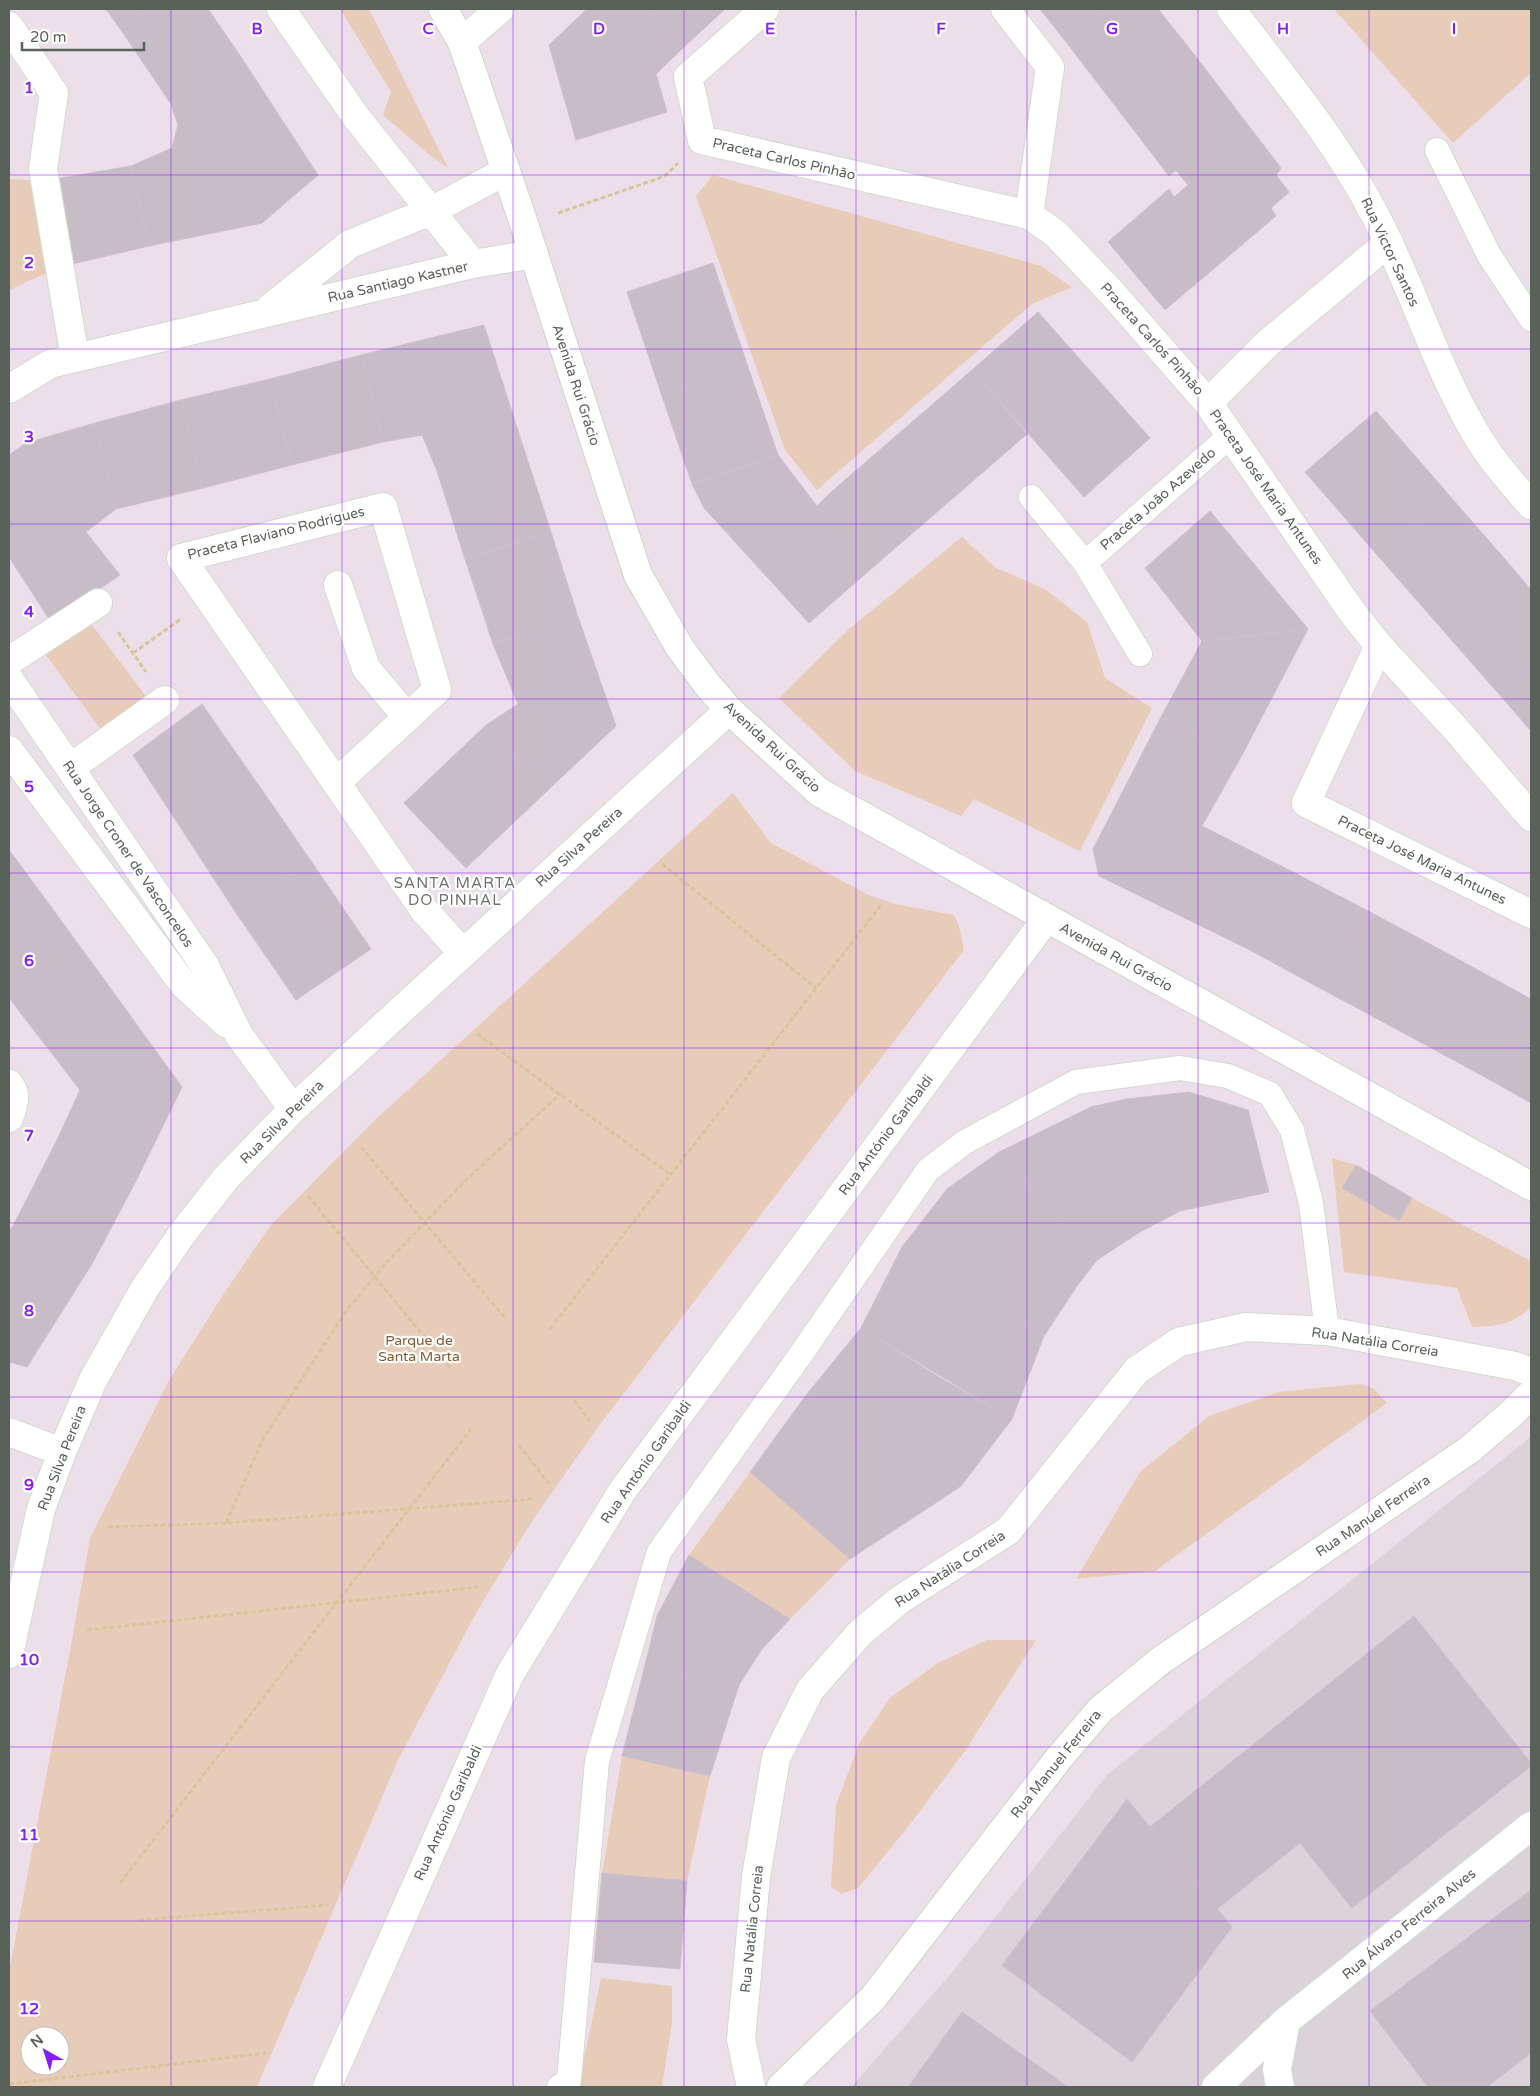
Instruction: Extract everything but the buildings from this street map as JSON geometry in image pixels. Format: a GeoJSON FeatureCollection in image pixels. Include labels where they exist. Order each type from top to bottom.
{"type":"FeatureCollection","features":[{"type":"Feature","properties":{"kind":"street"},"geometry":{"type":"LineString","coordinates":[[280,9],[356,117],[473,264]]}},
{"type":"Feature","properties":{"kind":"street","name":"Avenida Rui Grácio"},"geometry":{"type":"LineString","coordinates":[[444,9],[462,42],[534,254],[638,575],[680,648],[729,710],[819,792],[1531,1186]]}},
{"type":"Feature","properties":{"kind":"street"},"geometry":{"type":"LineString","coordinates":[[462,42],[500,9]]}},
{"type":"Feature","properties":{"kind":"street","name":"Praceta Carlos Pinhão"},"geometry":{"type":"LineString","coordinates":[[765,9],[688,77],[702,140],[1028,215],[1055,233],[1112,293],[1208,403]]}},
{"type":"Feature","properties":{"kind":"street"},"geometry":{"type":"LineString","coordinates":[[1005,9],[1050,67],[1028,215]]}},
{"type":"Feature","properties":{"kind":"street","name":"Rua Victor Santos"},"geometry":{"type":"LineString","coordinates":[[1230,9],[1332,143],[1354,176],[1389,242],[1458,402],[1491,456],[1531,506]]}},
{"type":"Feature","properties":{"kind":"street"},"geometry":{"type":"LineString","coordinates":[[9,26],[54,93],[43,169],[75,358]]}},
{"type":"Feature","properties":{"kind":"street","name":"Rua Santiago Kastner"},"geometry":{"type":"LineString","coordinates":[[262,314],[350,244],[431,211],[506,171]]}},
{"type":"Feature","properties":{"kind":"street","name":"Praceta José Maria Antunes"},"geometry":{"type":"LineString","coordinates":[[1389,242],[1269,342],[1208,403],[1352,612],[1531,817]]}},
{"type":"Feature","properties":{"kind":"street","name":"Rua Santiago Kastner"},"geometry":{"type":"LineString","coordinates":[[9,389],[50,364],[473,264],[534,254]]}},
{"type":"Feature","properties":{"kind":"street","name":"Praceta Flaviano Rodrigues"},"geometry":{"type":"LineString","coordinates":[[337,782],[437,690],[383,506],[181,558],[424,910],[463,953]]}},
{"type":"Feature","properties":{"kind":"street"},"geometry":{"type":"LineString","coordinates":[[338,585],[366,668],[407,717]]}},
{"type":"Feature","properties":{"kind":"street"},"geometry":{"type":"LineString","coordinates":[[9,661],[98,603]]}},
{"type":"Feature","properties":{"kind":"street","name":"Praceta José Maria Antunes"},"geometry":{"type":"LineString","coordinates":[[1380,646],[1306,802],[1531,914]]}},
{"type":"Feature","properties":{"kind":"street","name":"Rua Jorge Croner de Vasconcelos"},"geometry":{"type":"LineString","coordinates":[[9,680],[205,966],[239,1035],[292,1109]]}},
{"type":"Feature","properties":{"kind":"street"},"geometry":{"type":"LineString","coordinates":[[70,768],[165,700]]}},
{"type":"Feature","properties":{"kind":"street","name":"Rua Silva Pereira"},"geometry":{"type":"LineString","coordinates":[[9,1654],[41,1509],[62,1452],[93,1380],[145,1288],[182,1234],[226,1178],[292,1109],[729,710]]}},
{"type":"Feature","properties":{"kind":"street","name":"Rua Jorge Croner de Vasconcelos"},"geometry":{"type":"LineString","coordinates":[[9,750],[184,985],[239,1035]]}},
{"type":"Feature","properties":{"kind":"street","name":"Rua António Garibaldi"},"geometry":{"type":"LineString","coordinates":[[327,2087],[510,1674],[623,1490],[1046,919]]}},
{"type":"Feature","properties":{"kind":"street"},"geometry":{"type":"LineString","coordinates":[[9,1084],[14,1093],[14,1101],[9,1118]]}},
{"type":"Feature","properties":{"kind":"street","name":"Rua Natália Correia"},"geometry":{"type":"LineString","coordinates":[[750,2087],[741,2039],[756,1877],[776,1758],[810,1690],[860,1632],[900,1599],[1008,1531],[1137,1370],[1179,1342],[1246,1327],[1327,1332],[1515,1366],[1531,1372]]}},
{"type":"Feature","properties":{"kind":"street","name":"Rua Manuel Ferreira"},"geometry":{"type":"LineString","coordinates":[[781,2087],[873,1998],[1059,1758],[1100,1710],[1160,1660],[1469,1450],[1512,1414],[1531,1394]]}},
{"type":"Feature","properties":{"kind":"street"},"geometry":{"type":"LineString","coordinates":[[9,1432],[62,1452]]}},
{"type":"Feature","properties":{"kind":"street","name":"Rua Álvaro Ferreira Alves"},"geometry":{"type":"LineString","coordinates":[[1216,2087],[1286,2021],[1531,1826]]}},
{"type":"Feature","properties":{"kind":"street"},"geometry":{"type":"LineString","coordinates":[[1280,2087],[1277,2070],[1286,2021]]}},
{"type":"Feature","properties":{"kind":"lane"},"geometry":{"type":"LineString","coordinates":[[1437,150],[1489,255],[1531,319]]}},
{"type":"Feature","properties":{"kind":"lane","name":"Praceta João Azevedo"},"geometry":{"type":"LineString","coordinates":[[1085,563],[1230,435]]}},
{"type":"Feature","properties":{"kind":"lane"},"geometry":{"type":"LineString","coordinates":[[1031,497],[1085,563],[1140,654]]}},
{"type":"Feature","properties":{"kind":"lane"},"geometry":{"type":"LineString","coordinates":[[559,2087],[569,2080],[596,1761],[659,1552],[799,1358],[928,1170],[965,1142],[1076,1082],[1180,1068],[1228,1076],[1270,1094],[1292,1130],[1311,1203],[1327,1332]]}},
{"type":"Feature","properties":{"kind":"path"},"geometry":{"type":"LineString","coordinates":[[524,224],[661,177],[702,140]]}},
{"type":"Feature","properties":{"kind":"path"},"geometry":{"type":"LineString","coordinates":[[133,653],[209,598]]}},
{"type":"Feature","properties":{"kind":"path"},"geometry":{"type":"LineString","coordinates":[[662,864],[816,988]]}},
{"type":"Feature","properties":{"kind":"path"},"geometry":{"type":"LineString","coordinates":[[550,1329],[882,904]]}},
{"type":"Feature","properties":{"kind":"path"},"geometry":{"type":"LineString","coordinates":[[477,1034],[671,1175]]}},
{"type":"Feature","properties":{"kind":"path"},"geometry":{"type":"LineString","coordinates":[[226,1523],[264,1437],[347,1310],[375,1276],[467,1179],[560,1094]]}},
{"type":"Feature","properties":{"kind":"path"},"geometry":{"type":"LineString","coordinates":[[361,1148],[505,1318]]}},
{"type":"Feature","properties":{"kind":"path"},"geometry":{"type":"LineString","coordinates":[[308,1196],[451,1369]]}},
{"type":"Feature","properties":{"kind":"path"},"geometry":{"type":"LineString","coordinates":[[574,1400],[590,1421]]}},
{"type":"Feature","properties":{"kind":"path"},"geometry":{"type":"LineString","coordinates":[[120,1883],[471,1429]]}},
{"type":"Feature","properties":{"kind":"path"},"geometry":{"type":"LineString","coordinates":[[519,1445],[549,1484]]}},
{"type":"Feature","properties":{"kind":"path"},"geometry":{"type":"LineString","coordinates":[[108,1527],[226,1523],[533,1499]]}},
{"type":"Feature","properties":{"kind":"path"},"geometry":{"type":"LineString","coordinates":[[87,1630],[478,1587]]}},
{"type":"Feature","properties":{"kind":"path"},"geometry":{"type":"LineString","coordinates":[[139,1920],[328,1905]]}},
{"type":"Feature","properties":{"kind":"path"},"geometry":{"type":"LineString","coordinates":[[9,2084],[266,2053]]}},
{"type":"Feature","properties":{"kind":"shaded area"},"geometry":{"type":"Polygon","coordinates":[[[1531,1437],[1531,2087],[851,2087],[950,1975],[1107,1775],[1531,1437]]]}},
{"type":"Feature","properties":{"kind":"green space"},"geometry":{"type":"Polygon","coordinates":[[[340,9],[369,9],[448,168],[426,152],[383,115],[391,92],[340,9]]]}},
{"type":"Feature","properties":{"kind":"green space"},"geometry":{"type":"Polygon","coordinates":[[[1334,9],[1531,9],[1531,73],[1453,143],[1334,9]]]}},
{"type":"Feature","properties":{"kind":"green space"},"geometry":{"type":"Polygon","coordinates":[[[713,175],[1041,266],[1072,287],[1032,304],[817,490],[785,450],[696,196],[713,175]]]}},
{"type":"Feature","properties":{"kind":"green space"},"geometry":{"type":"Polygon","coordinates":[[[9,179],[44,181],[60,267],[9,290],[9,179]]]}},
{"type":"Feature","properties":{"kind":"green space"},"geometry":{"type":"Polygon","coordinates":[[[962,537],[996,568],[1045,589],[1087,622],[1105,678],[1152,708],[1080,851],[974,799],[961,816],[855,771],[779,698],[848,630],[962,537]]]}},
{"type":"Feature","properties":{"kind":"green space"},"geometry":{"type":"Polygon","coordinates":[[[89,621],[149,700],[104,734],[43,651],[89,621]]]}},
{"type":"Feature","properties":{"kind":"green space","name":"Parque de Santa Marta"},"geometry":{"type":"Polygon","coordinates":[[[733,793],[771,843],[869,895],[895,904],[954,915],[959,926],[964,950],[601,1423],[534,1518],[476,1613],[398,1760],[257,2087],[9,2087],[9,1972],[90,1538],[170,1379],[221,1298],[270,1226],[374,1121],[733,793]]]}},
{"type":"Feature","properties":{"kind":"green space"},"geometry":{"type":"Polygon","coordinates":[[[1332,1158],[1356,1165],[1342,1188],[1399,1220],[1412,1198],[1531,1261],[1531,1307],[1511,1321],[1489,1326],[1472,1327],[1457,1288],[1344,1272],[1332,1158]]]}},
{"type":"Feature","properties":{"kind":"green space"},"geometry":{"type":"Polygon","coordinates":[[[1359,1384],[1373,1388],[1387,1403],[1155,1571],[1076,1579],[1140,1472],[1209,1416],[1279,1392],[1359,1384]]]}},
{"type":"Feature","properties":{"kind":"green space"},"geometry":{"type":"Polygon","coordinates":[[[750,1472],[850,1559],[790,1619],[689,1555],[750,1472]]]}},
{"type":"Feature","properties":{"kind":"green space"},"geometry":{"type":"Polygon","coordinates":[[[987,1640],[1036,1640],[965,1751],[908,1827],[858,1888],[841,1894],[831,1886],[836,1805],[859,1744],[890,1698],[938,1663],[987,1640]]]}},
{"type":"Feature","properties":{"kind":"green space"},"geometry":{"type":"Polygon","coordinates":[[[622,1756],[710,1776],[687,1881],[602,1873],[622,1756]]]}},
{"type":"Feature","properties":{"kind":"green space"},"geometry":{"type":"Polygon","coordinates":[[[601,1978],[672,1986],[672,2023],[662,2087],[578,2087],[601,1978]]]}},
{"type":"Feature","properties":{"kind":"district","name":"SANTA MARTA DO PINHAL"},"geometry":{"type":"Point","coordinates":[455,892]}}]}
